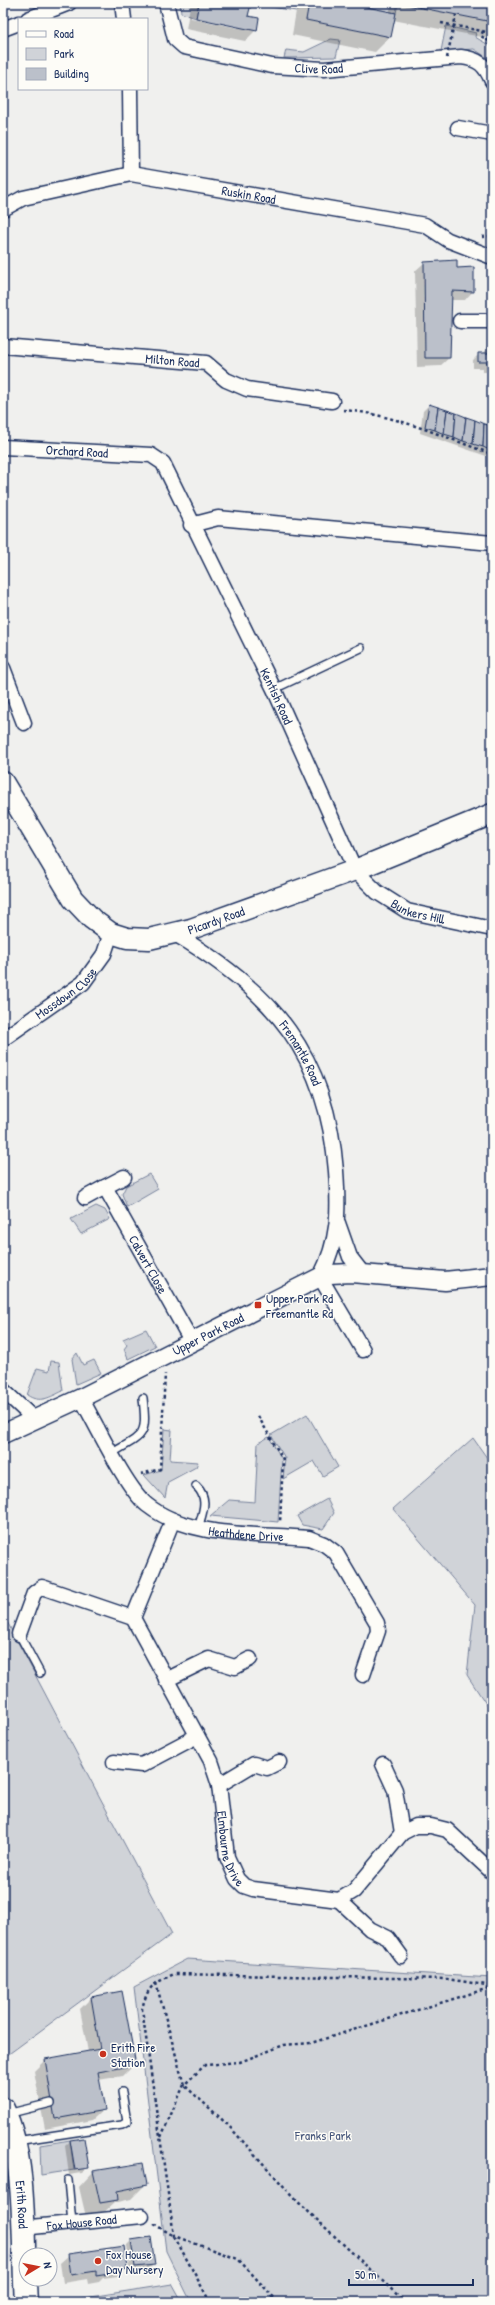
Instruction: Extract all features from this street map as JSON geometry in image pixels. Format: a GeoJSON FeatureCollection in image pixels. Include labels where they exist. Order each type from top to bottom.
{"type":"FeatureCollection","features":[{"type":"Feature","properties":{"kind":"main road","name":"Picardy Road"},"geometry":{"type":"LineString","coordinates":[[3,782],[73,899],[92,919],[111,932],[127,938],[149,939],[175,934],[355,870],[492,814]]}},
{"type":"Feature","properties":{"kind":"main road","name":"Erith Road"},"geometry":{"type":"LineString","coordinates":[[4,2112],[14,2141],[19,2169],[22,2228],[22,2300]]}},
{"type":"Feature","properties":{"kind":"street"},"geometry":{"type":"LineString","coordinates":[[31,18],[69,3]]}},
{"type":"Feature","properties":{"kind":"street"},"geometry":{"type":"LineString","coordinates":[[122,3],[124,18]]}},
{"type":"Feature","properties":{"kind":"street","name":"Clive Road"},"geometry":{"type":"LineString","coordinates":[[166,3],[175,39],[184,47],[272,66],[324,69],[461,57],[480,61],[487,68],[492,81]]}},
{"type":"Feature","properties":{"kind":"street"},"geometry":{"type":"LineString","coordinates":[[3,29],[18,22]]}},
{"type":"Feature","properties":{"kind":"street"},"geometry":{"type":"LineString","coordinates":[[130,90],[131,174]]}},
{"type":"Feature","properties":{"kind":"street"},"geometry":{"type":"LineString","coordinates":[[458,128],[492,134]]}},
{"type":"Feature","properties":{"kind":"street","name":"Ruskin Road"},"geometry":{"type":"LineString","coordinates":[[3,209],[24,198],[131,174],[425,225],[448,240],[492,257]]}},
{"type":"Feature","properties":{"kind":"street"},"geometry":{"type":"LineString","coordinates":[[460,321],[492,321]]}},
{"type":"Feature","properties":{"kind":"street","name":"Milton Road"},"geometry":{"type":"LineString","coordinates":[[3,346],[206,363],[226,380],[247,389],[332,400]]}},
{"type":"Feature","properties":{"kind":"street","name":"Orchard Road"},"geometry":{"type":"LineString","coordinates":[[3,446],[151,455]]}},
{"type":"Feature","properties":{"kind":"street","name":"Kentish Road"},"geometry":{"type":"LineString","coordinates":[[151,455],[163,463],[192,525],[274,689],[355,870]]}},
{"type":"Feature","properties":{"kind":"street"},"geometry":{"type":"LineString","coordinates":[[192,525],[218,518],[492,543]]}},
{"type":"Feature","properties":{"kind":"street"},"geometry":{"type":"LineString","coordinates":[[3,668],[24,723]]}},
{"type":"Feature","properties":{"kind":"street","name":"Bunkers Hill"},"geometry":{"type":"LineString","coordinates":[[355,870],[377,892],[407,911],[492,929]]}},
{"type":"Feature","properties":{"kind":"street","name":"Mossdown Close"},"geometry":{"type":"LineString","coordinates":[[3,1039],[83,983],[104,954],[111,932]]}},
{"type":"Feature","properties":{"kind":"street","name":"Fremantle Road"},"geometry":{"type":"LineString","coordinates":[[175,934],[228,968],[249,985],[287,1029],[305,1055],[323,1094],[334,1140],[338,1223],[332,1253],[320,1277]]}},
{"type":"Feature","properties":{"kind":"street"},"geometry":{"type":"LineString","coordinates":[[85,1198],[124,1177]]}},
{"type":"Feature","properties":{"kind":"street","name":"Calvert Close"},"geometry":{"type":"LineString","coordinates":[[105,1187],[192,1342]]}},
{"type":"Feature","properties":{"kind":"street","name":"Fremantle Road"},"geometry":{"type":"LineString","coordinates":[[338,1223],[350,1257],[364,1275]]}},
{"type":"Feature","properties":{"kind":"street","name":"Upper Park Road"},"geometry":{"type":"LineString","coordinates":[[3,1434],[81,1398],[320,1277],[342,1273],[445,1282],[492,1276]]}},
{"type":"Feature","properties":{"kind":"street"},"geometry":{"type":"LineString","coordinates":[[320,1277],[363,1350]]}},
{"type":"Feature","properties":{"kind":"street"},"geometry":{"type":"LineString","coordinates":[[3,1390],[34,1419]]}},
{"type":"Feature","properties":{"kind":"street","name":"Heathdene Drive"},"geometry":{"type":"LineString","coordinates":[[81,1398],[126,1478],[146,1504],[173,1520],[198,1529],[279,1535],[317,1540],[331,1548],[336,1553],[374,1616],[378,1631],[363,1675]]}},
{"type":"Feature","properties":{"kind":"street"},"geometry":{"type":"LineString","coordinates":[[19,1634],[34,1593],[42,1587],[133,1618],[173,1520]]}},
{"type":"Feature","properties":{"kind":"street","name":"Elmbourne Drive"},"geometry":{"type":"LineString","coordinates":[[133,1618],[211,1761],[219,1785],[227,1857],[232,1872],[244,1886],[262,1890],[339,1900]]}},
{"type":"Feature","properties":{"kind":"street"},"geometry":{"type":"LineString","coordinates":[[166,1680],[209,1660],[235,1667],[250,1659]]}},
{"type":"Feature","properties":{"kind":"street"},"geometry":{"type":"LineString","coordinates":[[114,1762],[142,1765],[197,1736]]}},
{"type":"Feature","properties":{"kind":"street"},"geometry":{"type":"LineString","coordinates":[[219,1785],[254,1764],[267,1768],[279,1762]]}},
{"type":"Feature","properties":{"kind":"street"},"geometry":{"type":"LineString","coordinates":[[383,1764],[395,1790],[402,1833]]}},
{"type":"Feature","properties":{"kind":"street"},"geometry":{"type":"LineString","coordinates":[[401,1956],[388,1938],[370,1929],[339,1900],[354,1891],[402,1833],[416,1826],[431,1826],[447,1830],[492,1872]]}},
{"type":"Feature","properties":{"kind":"street","name":"Fox House Road"},"geometry":{"type":"LineString","coordinates":[[22,2228],[142,2216]]}},
{"type":"Feature","properties":{"kind":"lane"},"geometry":{"type":"LineString","coordinates":[[274,689],[361,648]]}},
{"type":"Feature","properties":{"kind":"lane"},"geometry":{"type":"LineString","coordinates":[[112,1453],[137,1439],[146,1425],[143,1398]]}},
{"type":"Feature","properties":{"kind":"lane"},"geometry":{"type":"LineString","coordinates":[[196,1486],[203,1492],[206,1499],[198,1529]]}},
{"type":"Feature","properties":{"kind":"lane"},"geometry":{"type":"LineString","coordinates":[[19,1634],[40,1673]]}},
{"type":"Feature","properties":{"kind":"lane"},"geometry":{"type":"LineString","coordinates":[[14,2141],[122,2125],[127,2122],[122,2092]]}},
{"type":"Feature","properties":{"kind":"lane"},"geometry":{"type":"LineString","coordinates":[[4,2112],[51,2103]]}},
{"type":"Feature","properties":{"kind":"lane"},"geometry":{"type":"LineString","coordinates":[[68,2180],[72,2223]]}},
{"type":"Feature","properties":{"kind":"path"},"geometry":{"type":"LineString","coordinates":[[447,58],[456,15]]}},
{"type":"Feature","properties":{"kind":"path"},"geometry":{"type":"LineString","coordinates":[[441,23],[492,33]]}},
{"type":"Feature","properties":{"kind":"path"},"geometry":{"type":"LineString","coordinates":[[483,31],[481,36],[492,43]]}},
{"type":"Feature","properties":{"kind":"path"},"geometry":{"type":"LineString","coordinates":[[363,412],[396,420],[492,454]]}},
{"type":"Feature","properties":{"kind":"path"},"geometry":{"type":"LineString","coordinates":[[126,1478],[160,1469],[166,1355]]}},
{"type":"Feature","properties":{"kind":"path"},"geometry":{"type":"LineString","coordinates":[[258,1416],[283,1459],[279,1535]]}},
{"type":"Feature","properties":{"kind":"path"},"geometry":{"type":"LineString","coordinates":[[210,2302],[174,2236],[142,2009],[146,1992],[156,1983],[174,1974],[447,1979],[492,1987]]}},
{"type":"Feature","properties":{"kind":"path"},"geometry":{"type":"LineString","coordinates":[[156,1983],[184,2085],[228,2125],[298,2202],[405,2302]]}},
{"type":"Feature","properties":{"kind":"path"},"geometry":{"type":"LineString","coordinates":[[160,2139],[184,2085],[205,2064],[240,2062],[284,2045],[311,2043],[492,1987]]}},
{"type":"Feature","properties":{"kind":"path"},"geometry":{"type":"LineString","coordinates":[[142,2216],[174,2236],[238,2259],[278,2302]]}},
{"type":"Feature","properties":{"kind":"green space"},"geometry":{"type":"Polygon","coordinates":[[[180,3],[199,3],[196,18],[181,13],[180,3]]]}},
{"type":"Feature","properties":{"kind":"green space"},"geometry":{"type":"Polygon","coordinates":[[[245,3],[302,3],[301,8],[296,11],[245,3]]]}},
{"type":"Feature","properties":{"kind":"green space"},"geometry":{"type":"Polygon","coordinates":[[[347,3],[398,3],[396,13],[347,3]]]}},
{"type":"Feature","properties":{"kind":"green space"},"geometry":{"type":"Polygon","coordinates":[[[446,26],[476,33],[475,37],[492,47],[492,61],[474,49],[441,51],[446,26]]]}},
{"type":"Feature","properties":{"kind":"green space"},"geometry":{"type":"Polygon","coordinates":[[[331,39],[340,40],[336,57],[284,58],[286,50],[304,52],[331,39]]]}},
{"type":"Feature","properties":{"kind":"green space"},"geometry":{"type":"Polygon","coordinates":[[[149,1174],[158,1189],[127,1207],[122,1194],[126,1186],[149,1174]]]}},
{"type":"Feature","properties":{"kind":"green space"},"geometry":{"type":"Polygon","coordinates":[[[96,1206],[105,1210],[110,1219],[81,1234],[71,1219],[96,1206]]]}},
{"type":"Feature","properties":{"kind":"green space"},"geometry":{"type":"Polygon","coordinates":[[[146,1329],[155,1346],[128,1359],[124,1349],[127,1345],[123,1339],[146,1329]]]}},
{"type":"Feature","properties":{"kind":"green space"},"geometry":{"type":"Polygon","coordinates":[[[77,1353],[83,1365],[94,1360],[101,1373],[76,1384],[72,1359],[77,1353]]]}},
{"type":"Feature","properties":{"kind":"green space"},"geometry":{"type":"Polygon","coordinates":[[[51,1361],[59,1362],[63,1391],[45,1399],[36,1399],[27,1395],[37,1368],[49,1371],[51,1361]]]}},
{"type":"Feature","properties":{"kind":"green space"},"geometry":{"type":"Polygon","coordinates":[[[307,1414],[338,1467],[323,1476],[314,1461],[283,1479],[285,1458],[271,1435],[307,1414]]]}},
{"type":"Feature","properties":{"kind":"green space"},"geometry":{"type":"Polygon","coordinates":[[[164,1429],[172,1430],[170,1460],[198,1462],[196,1467],[168,1482],[165,1498],[144,1475],[161,1470],[164,1429]]]}},
{"type":"Feature","properties":{"kind":"green space"},"geometry":{"type":"Polygon","coordinates":[[[269,1437],[282,1459],[278,1522],[210,1516],[229,1500],[255,1502],[258,1443],[269,1437]]]}},
{"type":"Feature","properties":{"kind":"green space"},"geometry":{"type":"Polygon","coordinates":[[[473,1438],[492,1465],[492,1713],[467,1675],[475,1605],[393,1509],[473,1438]]]}},
{"type":"Feature","properties":{"kind":"green space"},"geometry":{"type":"Polygon","coordinates":[[[327,1499],[334,1513],[323,1529],[302,1525],[297,1516],[327,1499]]]}},
{"type":"Feature","properties":{"kind":"green space"},"geometry":{"type":"Polygon","coordinates":[[[3,1614],[172,1934],[6,2056],[3,2051],[3,1614]]]}},
{"type":"Feature","properties":{"kind":"green space","name":"Franks Park"},"geometry":{"type":"Polygon","coordinates":[[[187,1959],[492,1978],[492,2302],[191,2302],[166,2251],[134,1987],[187,1959]]]}},
{"type":"Feature","properties":{"kind":"green space"},"geometry":{"type":"Polygon","coordinates":[[[70,2140],[74,2170],[41,2175],[40,2145],[70,2140]]]}},
{"type":"Feature","properties":{"kind":"green space"},"geometry":{"type":"Polygon","coordinates":[[[172,2284],[182,2302],[58,2302],[172,2284]]]}},
{"type":"Feature","properties":{"kind":"building"},"geometry":{"type":"Polygon","coordinates":[[[199,3],[251,4],[248,16],[259,18],[257,31],[196,18],[199,3]]]}},
{"type":"Feature","properties":{"kind":"building"},"geometry":{"type":"Polygon","coordinates":[[[309,3],[347,3],[396,13],[391,37],[306,20],[309,3]]]}},
{"type":"Feature","properties":{"kind":"building"},"geometry":{"type":"Polygon","coordinates":[[[492,3],[492,22],[402,4],[492,3]]]}},
{"type":"Feature","properties":{"kind":"building"},"geometry":{"type":"Polygon","coordinates":[[[457,260],[457,268],[474,267],[474,292],[452,291],[450,358],[425,358],[424,262],[457,260]]]}},
{"type":"Feature","properties":{"kind":"building"},"geometry":{"type":"Polygon","coordinates":[[[488,346],[492,346],[492,367],[489,367],[488,362],[478,362],[478,353],[489,353],[488,346]]]}},
{"type":"Feature","properties":{"kind":"building"},"geometry":{"type":"Polygon","coordinates":[[[429,404],[438,407],[435,430],[425,427],[429,404]]]}},
{"type":"Feature","properties":{"kind":"building"},"geometry":{"type":"Polygon","coordinates":[[[438,407],[447,410],[444,434],[435,430],[438,407]]]}},
{"type":"Feature","properties":{"kind":"building"},"geometry":{"type":"Polygon","coordinates":[[[447,410],[456,413],[454,437],[444,434],[447,410]]]}},
{"type":"Feature","properties":{"kind":"building"},"geometry":{"type":"Polygon","coordinates":[[[456,413],[466,417],[463,441],[454,437],[456,413]]]}},
{"type":"Feature","properties":{"kind":"building"},"geometry":{"type":"Polygon","coordinates":[[[466,417],[475,420],[473,444],[463,441],[466,417]]]}},
{"type":"Feature","properties":{"kind":"building"},"geometry":{"type":"Polygon","coordinates":[[[475,420],[484,424],[483,447],[473,444],[475,420]]]}},
{"type":"Feature","properties":{"kind":"building"},"geometry":{"type":"Polygon","coordinates":[[[484,424],[492,426],[492,451],[483,447],[484,424]]]}},
{"type":"Feature","properties":{"kind":"building","name":"Erith Fire Station"},"geometry":{"type":"Polygon","coordinates":[[[122,1991],[136,2065],[98,2072],[105,2110],[55,2119],[45,2059],[100,2049],[91,1997],[122,1991]]]}},
{"type":"Feature","properties":{"kind":"building"},"geometry":{"type":"Polygon","coordinates":[[[84,2138],[89,2168],[75,2170],[70,2140],[84,2138]]]}},
{"type":"Feature","properties":{"kind":"building"},"geometry":{"type":"Polygon","coordinates":[[[143,2163],[147,2185],[117,2191],[118,2200],[100,2203],[93,2171],[143,2163]]]}},
{"type":"Feature","properties":{"kind":"building"},"geometry":{"type":"Polygon","coordinates":[[[151,2237],[155,2265],[135,2267],[131,2240],[151,2237]]]}},
{"type":"Feature","properties":{"kind":"building","name":"Fox House Day Nursery"},"geometry":{"type":"Polygon","coordinates":[[[124,2246],[127,2268],[108,2271],[109,2274],[96,2276],[96,2271],[71,2275],[68,2254],[124,2246]]]}},
{"type":"Feature","properties":{"kind":"place","name":"Upper Park Rd Freemantle Rd"},"geometry":{"type":"Point","coordinates":[258,1305]}},
{"type":"Feature","properties":{"kind":"place","name":"Erith Fire Station"},"geometry":{"type":"Point","coordinates":[103,2054]}},
{"type":"Feature","properties":{"kind":"place","name":"Fox House Day Nursery"},"geometry":{"type":"Point","coordinates":[98,2261]}}]}
